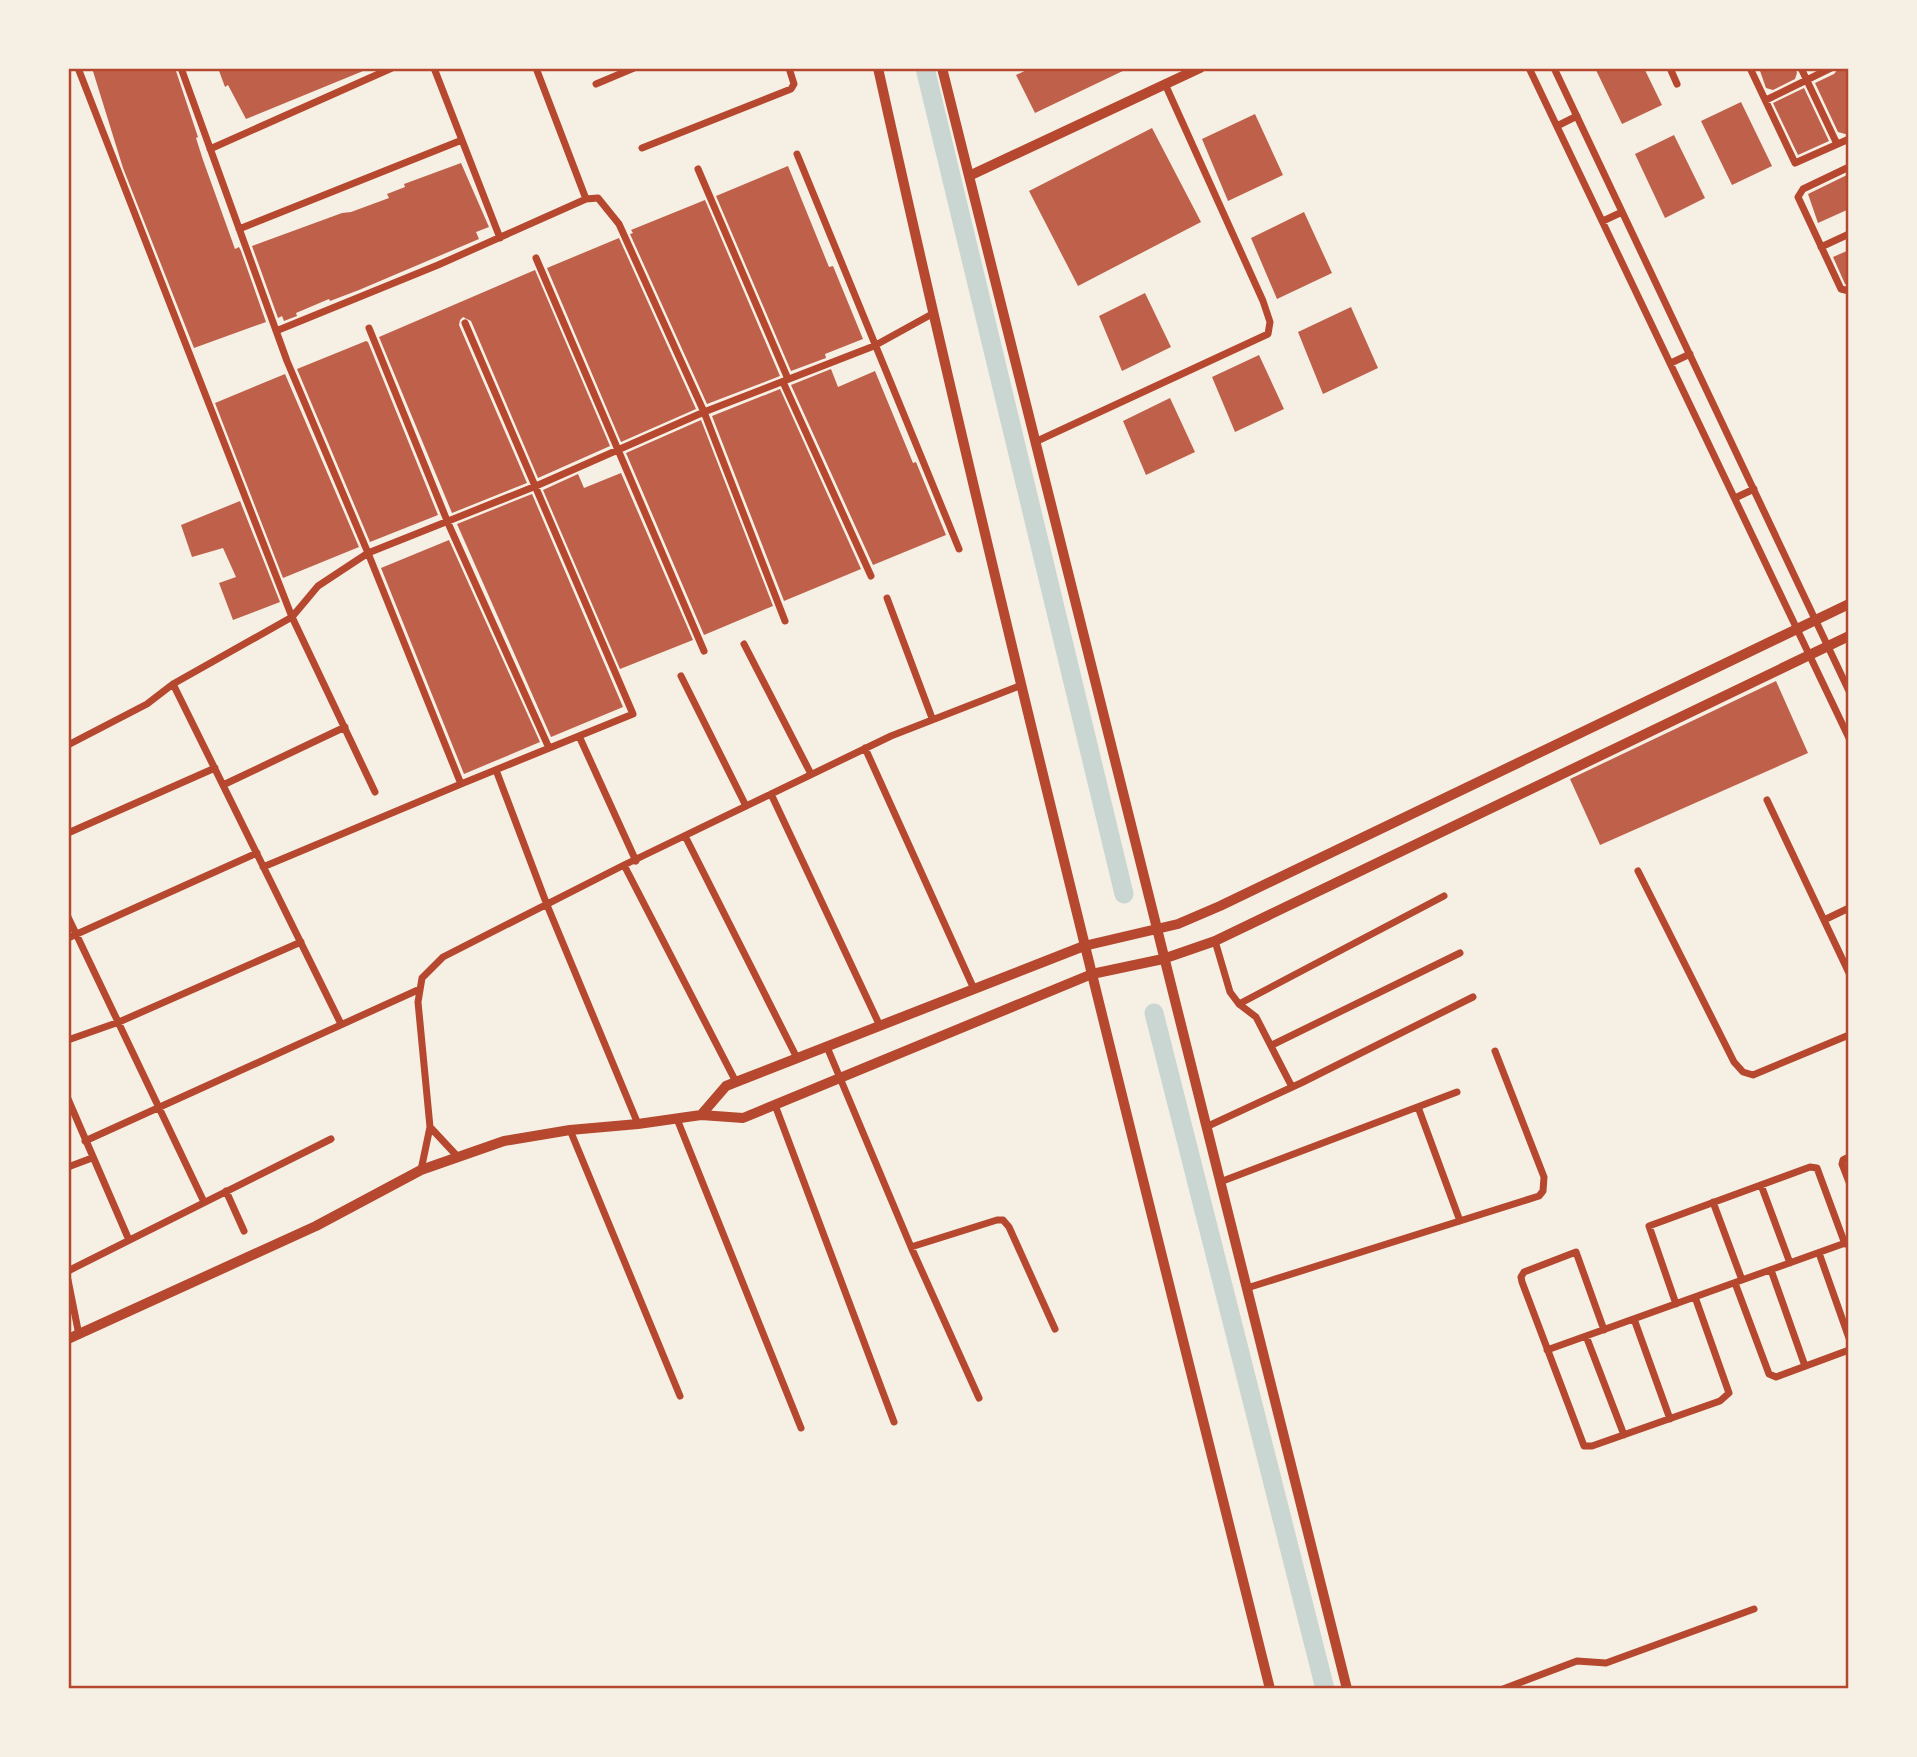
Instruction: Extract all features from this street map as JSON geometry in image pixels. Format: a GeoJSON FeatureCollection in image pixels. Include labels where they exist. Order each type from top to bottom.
{"type":"FeatureCollection","features":[{"type":"Feature","properties":{"kind":"street"},"geometry":{"type":"LineString","coordinates":[[78,68],[292,617],[374,792]]}},
{"type":"Feature","properties":{"kind":"street"},"geometry":{"type":"LineString","coordinates":[[181,68],[276,331],[461,784]]}},
{"type":"Feature","properties":{"kind":"street"},"geometry":{"type":"LineString","coordinates":[[210,149],[391,68]]}},
{"type":"Feature","properties":{"kind":"street"},"geometry":{"type":"LineString","coordinates":[[434,68],[500,238]]}},
{"type":"Feature","properties":{"kind":"street"},"geometry":{"type":"LineString","coordinates":[[536,68],[586,198]]}},
{"type":"Feature","properties":{"kind":"street"},"geometry":{"type":"LineString","coordinates":[[596,84],[634,68]]}},
{"type":"Feature","properties":{"kind":"street"},"geometry":{"type":"LineString","coordinates":[[642,148],[791,89],[794,84],[789,68]]}},
{"type":"Feature","properties":{"kind":"street"},"geometry":{"type":"LineString","coordinates":[[878,68],[932,314],[1084,946],[1270,1689]]}},
{"type":"Feature","properties":{"kind":"street"},"geometry":{"type":"LineString","coordinates":[[942,68],[1348,1689]]}},
{"type":"Feature","properties":{"kind":"street"},"geometry":{"type":"LineString","coordinates":[[969,176],[1200,68]]}},
{"type":"Feature","properties":{"kind":"street"},"geometry":{"type":"LineString","coordinates":[[1529,68],[1849,738]]}},
{"type":"Feature","properties":{"kind":"street"},"geometry":{"type":"LineString","coordinates":[[1554,68],[1849,691]]}},
{"type":"Feature","properties":{"kind":"street"},"geometry":{"type":"LineString","coordinates":[[1670,68],[1677,83]]}},
{"type":"Feature","properties":{"kind":"street"},"geometry":{"type":"LineString","coordinates":[[1751,68],[1796,163],[1849,139]]}},
{"type":"Feature","properties":{"kind":"street"},"geometry":{"type":"LineString","coordinates":[[1801,68],[1837,144]]}},
{"type":"Feature","properties":{"kind":"street"},"geometry":{"type":"LineString","coordinates":[[1766,100],[1831,68]]}},
{"type":"Feature","properties":{"kind":"street"},"geometry":{"type":"LineString","coordinates":[[1035,442],[1268,334],[1270,322],[1263,301],[1165,84]]}},
{"type":"Feature","properties":{"kind":"street"},"geometry":{"type":"LineString","coordinates":[[1557,126],[1577,116]]}},
{"type":"Feature","properties":{"kind":"street"},"geometry":{"type":"LineString","coordinates":[[239,229],[462,140]]}},
{"type":"Feature","properties":{"kind":"street"},"geometry":{"type":"LineString","coordinates":[[797,154],[959,549]]}},
{"type":"Feature","properties":{"kind":"street"},"geometry":{"type":"LineString","coordinates":[[1849,167],[1802,189],[1798,194],[1841,289],[1849,291]]}},
{"type":"Feature","properties":{"kind":"street"},"geometry":{"type":"LineString","coordinates":[[698,169],[871,576]]}},
{"type":"Feature","properties":{"kind":"street"},"geometry":{"type":"LineString","coordinates":[[276,331],[500,238],[586,198],[598,198],[619,224],[704,412],[785,621]]}},
{"type":"Feature","properties":{"kind":"street"},"geometry":{"type":"LineString","coordinates":[[1603,221],[1622,212]]}},
{"type":"Feature","properties":{"kind":"street"},"geometry":{"type":"LineString","coordinates":[[1821,247],[1849,234]]}},
{"type":"Feature","properties":{"kind":"street"},"geometry":{"type":"LineString","coordinates":[[536,258],[704,651]]}},
{"type":"Feature","properties":{"kind":"street"},"geometry":{"type":"LineString","coordinates":[[68,745],[146,704],[173,684],[292,617],[318,586],[368,553],[448,523],[620,451],[704,412],[874,346],[932,314]]}},
{"type":"Feature","properties":{"kind":"street"},"geometry":{"type":"LineString","coordinates":[[263,867],[633,714],[465,323]]}},
{"type":"Feature","properties":{"kind":"street"},"geometry":{"type":"LineString","coordinates":[[369,328],[448,523],[549,748]]}},
{"type":"Feature","properties":{"kind":"street"},"geometry":{"type":"LineString","coordinates":[[1671,363],[1690,354]]}},
{"type":"Feature","properties":{"kind":"street"},"geometry":{"type":"LineString","coordinates":[[1735,498],[1754,489]]}},
{"type":"Feature","properties":{"kind":"street"},"geometry":{"type":"LineString","coordinates":[[887,598],[932,718]]}},
{"type":"Feature","properties":{"kind":"street"},"geometry":{"type":"LineString","coordinates":[[701,1115],[726,1086],[1084,946],[1178,924],[1220,906],[1849,604]]}},
{"type":"Feature","properties":{"kind":"street"},"geometry":{"type":"LineString","coordinates":[[68,1280],[74,1337],[316,1226],[421,1170],[504,1141],[570,1130],[701,1115],[743,1118],[1092,974],[1163,959],[1215,941],[1849,636]]}},
{"type":"Feature","properties":{"kind":"street"},"geometry":{"type":"LineString","coordinates":[[744,644],[811,774]]}},
{"type":"Feature","properties":{"kind":"street"},"geometry":{"type":"LineString","coordinates":[[681,676],[746,806]]}},
{"type":"Feature","properties":{"kind":"street"},"geometry":{"type":"LineString","coordinates":[[173,684],[341,1024]]}},
{"type":"Feature","properties":{"kind":"street"},"geometry":{"type":"LineString","coordinates":[[421,1170],[430,1127],[418,1002],[422,978],[443,957],[864,748],[932,718],[1022,685]]}},
{"type":"Feature","properties":{"kind":"street"},"geometry":{"type":"LineString","coordinates":[[223,785],[345,727]]}},
{"type":"Feature","properties":{"kind":"street"},"geometry":{"type":"LineString","coordinates":[[579,736],[636,861]]}},
{"type":"Feature","properties":{"kind":"street"},"geometry":{"type":"LineString","coordinates":[[864,748],[974,989]]}},
{"type":"Feature","properties":{"kind":"street"},"geometry":{"type":"LineString","coordinates":[[68,832],[215,768]]}},
{"type":"Feature","properties":{"kind":"street"},"geometry":{"type":"LineString","coordinates":[[496,770],[547,905],[638,1124]]}},
{"type":"Feature","properties":{"kind":"street"},"geometry":{"type":"LineString","coordinates":[[771,793],[880,1026]]}},
{"type":"Feature","properties":{"kind":"street"},"geometry":{"type":"LineString","coordinates":[[1767,800],[1849,973]]}},
{"type":"Feature","properties":{"kind":"street"},"geometry":{"type":"LineString","coordinates":[[685,836],[797,1058]]}},
{"type":"Feature","properties":{"kind":"street"},"geometry":{"type":"LineString","coordinates":[[68,938],[257,853]]}},
{"type":"Feature","properties":{"kind":"street"},"geometry":{"type":"LineString","coordinates":[[624,866],[736,1082]]}},
{"type":"Feature","properties":{"kind":"street"},"geometry":{"type":"LineString","coordinates":[[1639,871],[1734,1062],[1744,1072],[1753,1075],[1849,1035]]}},
{"type":"Feature","properties":{"kind":"street"},"geometry":{"type":"LineString","coordinates":[[1239,1004],[1444,896]]}},
{"type":"Feature","properties":{"kind":"street"},"geometry":{"type":"LineString","coordinates":[[1824,920],[1849,908]]}},
{"type":"Feature","properties":{"kind":"street"},"geometry":{"type":"LineString","coordinates":[[68,917],[204,1202]]}},
{"type":"Feature","properties":{"kind":"street"},"geometry":{"type":"LineString","coordinates":[[1215,941],[1230,992],[1239,1004],[1256,1017],[1292,1087]]}},
{"type":"Feature","properties":{"kind":"street"},"geometry":{"type":"LineString","coordinates":[[68,1040],[119,1022],[301,942]]}},
{"type":"Feature","properties":{"kind":"street"},"geometry":{"type":"LineString","coordinates":[[1272,1045],[1460,953]]}},
{"type":"Feature","properties":{"kind":"street"},"geometry":{"type":"LineString","coordinates":[[85,1140],[420,989]]}},
{"type":"Feature","properties":{"kind":"street"},"geometry":{"type":"LineString","coordinates":[[1206,1127],[1473,997]]}},
{"type":"Feature","properties":{"kind":"street"},"geometry":{"type":"LineString","coordinates":[[827,1046],[911,1247],[979,1398]]}},
{"type":"Feature","properties":{"kind":"street"},"geometry":{"type":"LineString","coordinates":[[1247,1288],[1539,1196],[1543,1191],[1544,1177],[1496,1051]]}},
{"type":"Feature","properties":{"kind":"street"},"geometry":{"type":"LineString","coordinates":[[1220,1182],[1457,1092]]}},
{"type":"Feature","properties":{"kind":"street"},"geometry":{"type":"LineString","coordinates":[[68,1100],[130,1240]]}},
{"type":"Feature","properties":{"kind":"street"},"geometry":{"type":"LineString","coordinates":[[775,1105],[894,1422]]}},
{"type":"Feature","properties":{"kind":"street"},"geometry":{"type":"LineString","coordinates":[[1418,1107],[1460,1221]]}},
{"type":"Feature","properties":{"kind":"street"},"geometry":{"type":"LineString","coordinates":[[677,1119],[800,1428]]}},
{"type":"Feature","properties":{"kind":"street"},"geometry":{"type":"LineString","coordinates":[[430,1127],[458,1157]]}},
{"type":"Feature","properties":{"kind":"street"},"geometry":{"type":"LineString","coordinates":[[570,1130],[680,1396]]}},
{"type":"Feature","properties":{"kind":"street"},"geometry":{"type":"LineString","coordinates":[[68,1270],[331,1139]]}},
{"type":"Feature","properties":{"kind":"street"},"geometry":{"type":"LineString","coordinates":[[1849,1157],[1843,1160],[1842,1164],[1849,1182]]}},
{"type":"Feature","properties":{"kind":"street"},"geometry":{"type":"LineString","coordinates":[[68,1167],[92,1158]]}},
{"type":"Feature","properties":{"kind":"street"},"geometry":{"type":"LineString","coordinates":[[1547,1350],[1790,1264],[1847,1243],[1817,1168],[1810,1167],[1648,1226],[1676,1304]]}},
{"type":"Feature","properties":{"kind":"street"},"geometry":{"type":"LineString","coordinates":[[1761,1185],[1790,1264]]}},
{"type":"Feature","properties":{"kind":"street"},"geometry":{"type":"LineString","coordinates":[[226,1191],[244,1231]]}},
{"type":"Feature","properties":{"kind":"street"},"geometry":{"type":"LineString","coordinates":[[1713,1202],[1769,1374],[1776,1377],[1849,1350]]}},
{"type":"Feature","properties":{"kind":"street"},"geometry":{"type":"LineString","coordinates":[[911,1247],[1003,1220],[1009,1227],[1055,1329]]}},
{"type":"Feature","properties":{"kind":"street"},"geometry":{"type":"LineString","coordinates":[[1604,1330],[1576,1252],[1529,1269],[1521,1277],[1584,1446],[1591,1446],[1720,1401],[1729,1393],[1695,1297]]}},
{"type":"Feature","properties":{"kind":"street"},"geometry":{"type":"LineString","coordinates":[[1819,1253],[1849,1338]]}},
{"type":"Feature","properties":{"kind":"street"},"geometry":{"type":"LineString","coordinates":[[1771,1270],[1805,1366]]}},
{"type":"Feature","properties":{"kind":"street"},"geometry":{"type":"LineString","coordinates":[[1633,1319],[1670,1419]]}},
{"type":"Feature","properties":{"kind":"street"},"geometry":{"type":"LineString","coordinates":[[1587,1336],[1624,1435]]}},
{"type":"Feature","properties":{"kind":"street"},"geometry":{"type":"LineString","coordinates":[[1503,1689],[1577,1661],[1606,1663],[1754,1609]]}},
{"type":"Feature","properties":{"kind":"building"},"geometry":{"type":"Polygon","coordinates":[[[92,68],[175,68],[203,160],[235,249],[239,247],[241,251],[266,322],[194,348],[123,168],[92,68]]]}},
{"type":"Feature","properties":{"kind":"building"},"geometry":{"type":"Polygon","coordinates":[[[218,68],[368,69],[246,119],[228,85],[225,87],[218,68]]]}},
{"type":"Feature","properties":{"kind":"building"},"geometry":{"type":"Polygon","coordinates":[[[1031,68],[1129,68],[1035,113],[1016,75],[1031,68]]]}},
{"type":"Feature","properties":{"kind":"building"},"geometry":{"type":"Polygon","coordinates":[[[1595,68],[1644,68],[1662,105],[1622,124],[1595,68]]]}},
{"type":"Feature","properties":{"kind":"building"},"geometry":{"type":"Polygon","coordinates":[[[1759,68],[1795,68],[1797,73],[1795,79],[1773,90],[1766,88],[1759,68]]]}},
{"type":"Feature","properties":{"kind":"building"},"geometry":{"type":"Polygon","coordinates":[[[1839,68],[1849,68],[1849,133],[1845,134],[1838,132],[1815,83],[1834,74],[1839,68]]]}},
{"type":"Feature","properties":{"kind":"building"},"geometry":{"type":"Polygon","coordinates":[[[1804,88],[1829,141],[1798,155],[1773,103],[1804,88]]]}},
{"type":"Feature","properties":{"kind":"building"},"geometry":{"type":"Polygon","coordinates":[[[1741,102],[1772,166],[1732,185],[1701,121],[1741,102]]]}},
{"type":"Feature","properties":{"kind":"building"},"geometry":{"type":"Polygon","coordinates":[[[1255,114],[1283,175],[1228,201],[1202,139],[1255,114]]]}},
{"type":"Feature","properties":{"kind":"building"},"geometry":{"type":"Polygon","coordinates":[[[1152,128],[1201,222],[1078,286],[1029,191],[1152,128]]]}},
{"type":"Feature","properties":{"kind":"building"},"geometry":{"type":"Polygon","coordinates":[[[1674,135],[1705,198],[1665,218],[1635,154],[1674,135]]]}},
{"type":"Feature","properties":{"kind":"building"},"geometry":{"type":"Polygon","coordinates":[[[461,163],[489,227],[476,232],[479,239],[359,290],[330,301],[329,299],[296,313],[297,316],[284,321],[282,316],[278,318],[252,246],[389,198],[387,194],[405,187],[404,184],[461,163]]]}},
{"type":"Feature","properties":{"kind":"building"},"geometry":{"type":"Polygon","coordinates":[[[788,166],[829,267],[833,266],[863,339],[825,354],[826,358],[791,371],[716,196],[788,166]]]}},
{"type":"Feature","properties":{"kind":"building"},"geometry":{"type":"Polygon","coordinates":[[[1849,174],[1849,209],[1818,223],[1808,194],[1849,174]]]}},
{"type":"Feature","properties":{"kind":"building"},"geometry":{"type":"Polygon","coordinates":[[[705,200],[780,376],[707,404],[630,234],[633,233],[631,230],[705,200]]]}},
{"type":"Feature","properties":{"kind":"building"},"geometry":{"type":"Polygon","coordinates":[[[1304,212],[1332,273],[1277,299],[1251,238],[1304,212]]]}},
{"type":"Feature","properties":{"kind":"building"},"geometry":{"type":"Polygon","coordinates":[[[619,238],[696,409],[621,442],[547,268],[619,238]]]}},
{"type":"Feature","properties":{"kind":"building"},"geometry":{"type":"Polygon","coordinates":[[[1849,250],[1849,285],[1845,284],[1833,257],[1849,250]]]}},
{"type":"Feature","properties":{"kind":"building"},"geometry":{"type":"Polygon","coordinates":[[[535,270],[610,446],[538,478],[471,321],[463,317],[459,325],[527,483],[452,513],[379,337],[535,270]]]}},
{"type":"Feature","properties":{"kind":"building"},"geometry":{"type":"Polygon","coordinates":[[[1145,293],[1171,347],[1122,371],[1099,316],[1145,293]]]}},
{"type":"Feature","properties":{"kind":"building"},"geometry":{"type":"Polygon","coordinates":[[[1351,307],[1378,368],[1323,394],[1298,332],[1351,307]]]}},
{"type":"Feature","properties":{"kind":"building"},"geometry":{"type":"Polygon","coordinates":[[[366,341],[438,515],[370,542],[297,369],[366,341]]]}},
{"type":"Feature","properties":{"kind":"building"},"geometry":{"type":"Polygon","coordinates":[[[1259,355],[1284,409],[1235,432],[1212,377],[1259,355]]]}},
{"type":"Feature","properties":{"kind":"building"},"geometry":{"type":"Polygon","coordinates":[[[831,369],[838,387],[875,371],[946,535],[873,565],[791,385],[831,369]]]}},
{"type":"Feature","properties":{"kind":"building"},"geometry":{"type":"Polygon","coordinates":[[[285,374],[359,547],[283,578],[215,403],[285,374]]]}},
{"type":"Feature","properties":{"kind":"building"},"geometry":{"type":"Polygon","coordinates":[[[780,389],[861,569],[784,601],[712,416],[780,389]]]}},
{"type":"Feature","properties":{"kind":"building"},"geometry":{"type":"Polygon","coordinates":[[[1170,398],[1195,452],[1146,475],[1123,421],[1170,398]]]}},
{"type":"Feature","properties":{"kind":"building"},"geometry":{"type":"Polygon","coordinates":[[[701,420],[773,606],[704,635],[626,453],[701,420]]]}},
{"type":"Feature","properties":{"kind":"building"},"geometry":{"type":"Polygon","coordinates":[[[621,473],[693,640],[620,669],[543,490],[578,474],[584,488],[621,473]]]}},
{"type":"Feature","properties":{"kind":"building"},"geometry":{"type":"Polygon","coordinates":[[[532,494],[623,707],[551,737],[457,524],[532,494]]]}},
{"type":"Feature","properties":{"kind":"building"},"geometry":{"type":"Polygon","coordinates":[[[240,501],[280,602],[233,620],[219,583],[236,577],[223,548],[192,557],[181,525],[240,501]]]}},
{"type":"Feature","properties":{"kind":"building"},"geometry":{"type":"Polygon","coordinates":[[[449,540],[540,742],[464,774],[381,568],[449,540]]]}},
{"type":"Feature","properties":{"kind":"building"},"geometry":{"type":"Polygon","coordinates":[[[1776,681],[1808,753],[1600,845],[1570,779],[1776,681]]]}},
{"type":"Feature","properties":{"kind":"waterway"},"geometry":{"type":"LineString","coordinates":[[925,68],[1124,894]]}},
{"type":"Feature","properties":{"kind":"waterway"},"geometry":{"type":"LineString","coordinates":[[1154,1013],[1325,1689]]}}]}
